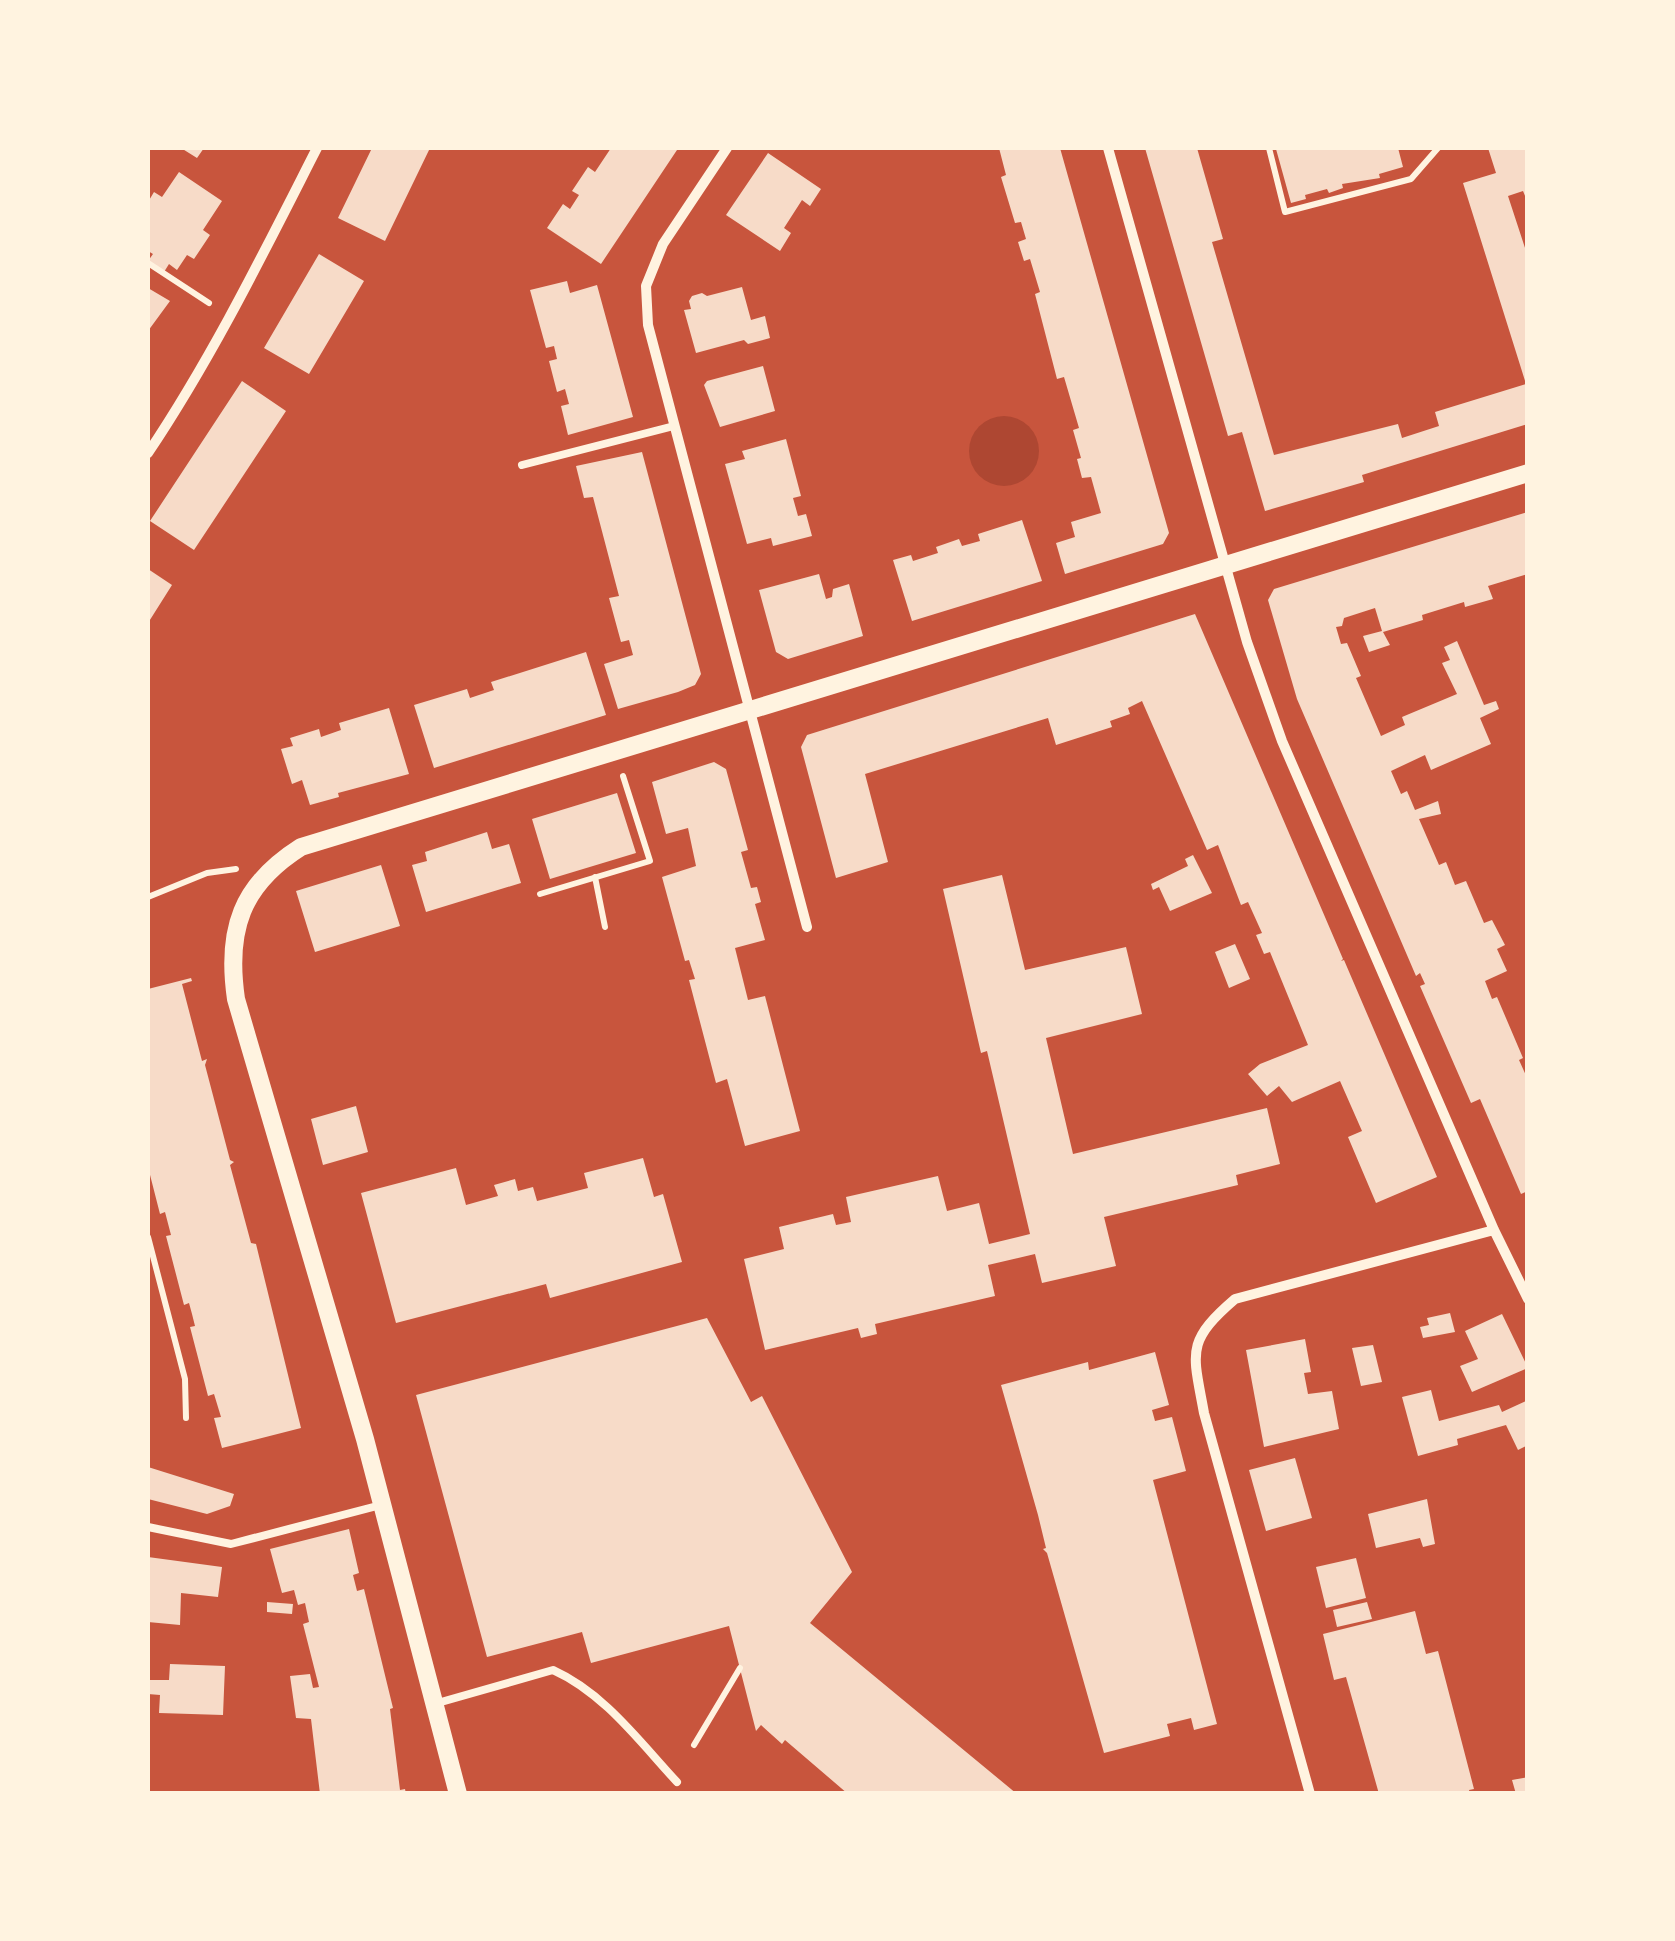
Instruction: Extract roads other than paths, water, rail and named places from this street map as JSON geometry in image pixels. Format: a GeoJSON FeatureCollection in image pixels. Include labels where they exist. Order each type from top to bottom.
{"type":"FeatureCollection","features":[{"type":"Feature","properties":{"kind":"street"},"geometry":{"type":"LineString","coordinates":[[148,453],[192,388],[316,148]]}},
{"type":"Feature","properties":{"kind":"street"},"geometry":{"type":"LineString","coordinates":[[727,148],[663,244],[646,286],[648,324],[807,927]]}},
{"type":"Feature","properties":{"kind":"street"},"geometry":{"type":"LineString","coordinates":[[1108,148],[1247,642],[1282,741],[1494,1230],[1528,1299]]}},
{"type":"Feature","properties":{"kind":"street"},"geometry":{"type":"LineString","coordinates":[[458,1794],[339,1347],[234,985],[234,940],[243,904],[256,883],[275,863],[301,847],[1528,472]]}},
{"type":"Feature","properties":{"kind":"street"},"geometry":{"type":"LineString","coordinates":[[1310,1794],[1204,1413],[1194,1357],[1207,1324],[1236,1299],[1494,1230]]}},
{"type":"Feature","properties":{"kind":"lane"},"geometry":{"type":"LineString","coordinates":[[522,465],[674,426]]}},
{"type":"Feature","properties":{"kind":"lane"},"geometry":{"type":"LineString","coordinates":[[148,1527],[231,1544],[381,1505]]}},
{"type":"Feature","properties":{"kind":"lane"},"geometry":{"type":"LineString","coordinates":[[434,1704],[553,1670],[578,1681],[599,1699],[676,1782]]}}]}
